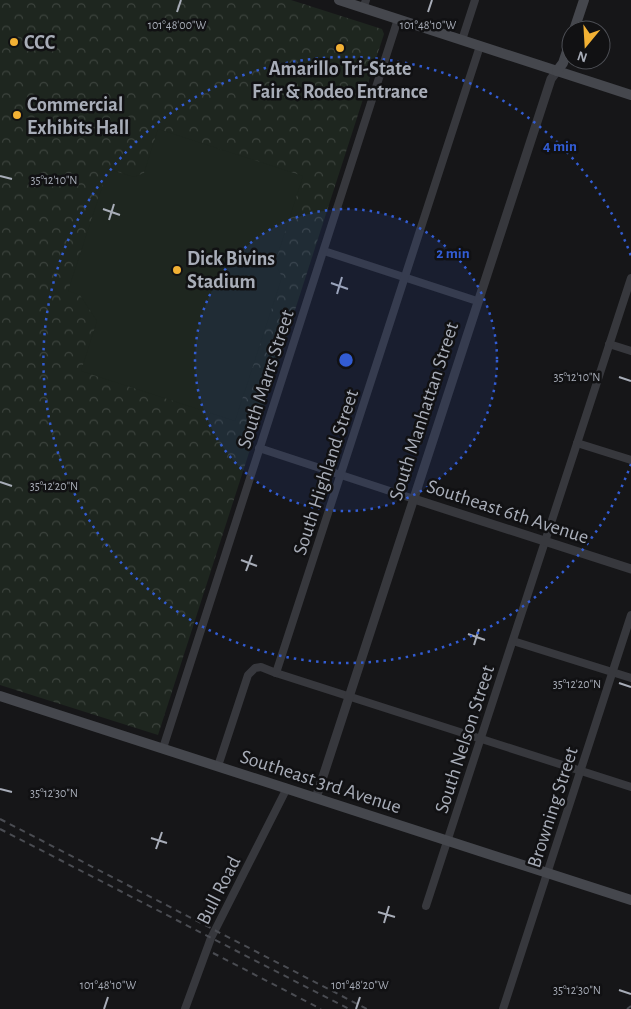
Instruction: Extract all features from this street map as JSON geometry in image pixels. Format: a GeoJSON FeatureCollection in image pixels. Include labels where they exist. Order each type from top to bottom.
{"type":"FeatureCollection","features":[{"type":"Feature","properties":{"kind":"main road"},"geometry":{"type":"LineString","coordinates":[[339,0],[364,4],[398,19],[631,95]]}},
{"type":"Feature","properties":{"kind":"main road"},"geometry":{"type":"LineString","coordinates":[[577,20],[584,0]]}},
{"type":"Feature","properties":{"kind":"main road","name":"South Manhattan Street"},"geometry":{"type":"LineString","coordinates":[[557,71],[561,66]]}},
{"type":"Feature","properties":{"kind":"main road","name":"Southeast 3rd Avenue"},"geometry":{"type":"LineString","coordinates":[[0,696],[631,900]]}},
{"type":"Feature","properties":{"kind":"street"},"geometry":{"type":"LineString","coordinates":[[462,40],[475,0]]}},
{"type":"Feature","properties":{"kind":"street","name":"South Marrs Street"},"geometry":{"type":"LineString","coordinates":[[163,748],[398,19]]}},
{"type":"Feature","properties":{"kind":"street","name":"South Highland Street"},"geometry":{"type":"LineString","coordinates":[[276,673],[480,46]]}},
{"type":"Feature","properties":{"kind":"street","name":"South Manhattan Street"},"geometry":{"type":"LineString","coordinates":[[316,798],[551,79],[557,71]]}},
{"type":"Feature","properties":{"kind":"street"},"geometry":{"type":"LineString","coordinates":[[324,251],[478,301]]}},
{"type":"Feature","properties":{"kind":"street","name":"South Nelson Street"},"geometry":{"type":"LineString","coordinates":[[426,906],[631,278]]}},
{"type":"Feature","properties":{"kind":"street"},"geometry":{"type":"LineString","coordinates":[[609,344],[631,351]]}},
{"type":"Feature","properties":{"kind":"street"},"geometry":{"type":"LineString","coordinates":[[577,443],[631,460]]}},
{"type":"Feature","properties":{"kind":"street","name":"Southeast 6th Avenue"},"geometry":{"type":"LineString","coordinates":[[259,448],[631,569]]}},
{"type":"Feature","properties":{"kind":"street","name":"Browning Street"},"geometry":{"type":"LineString","coordinates":[[503,1009],[631,615]]}},
{"type":"Feature","properties":{"kind":"street"},"geometry":{"type":"LineString","coordinates":[[513,641],[631,678]]}},
{"type":"Feature","properties":{"kind":"street"},"geometry":{"type":"LineString","coordinates":[[218,766],[248,676],[255,668],[261,667],[631,788]]}},
{"type":"Feature","properties":{"kind":"street","name":"Bull Road"},"geometry":{"type":"LineString","coordinates":[[185,1009],[211,938],[287,788]]}},
{"type":"Feature","properties":{"kind":"green space"},"geometry":{"type":"Polygon","coordinates":[[[0,0],[291,0],[382,29],[384,34],[158,735],[0,685],[0,0]]]}},
{"type":"Feature","properties":{"kind":"green space","name":"Dick Bivins Stadium"},"geometry":{"type":"Polygon","coordinates":[[[158,129],[303,176],[275,263],[282,277],[235,421],[81,371],[97,321],[80,295],[68,291],[108,169],[134,177],[144,173],[158,129]]]}},
{"type":"Feature","properties":{"kind":"railway"},"geometry":{"type":"LineString","coordinates":[[0,819],[367,1009]]}},
{"type":"Feature","properties":{"kind":"railway"},"geometry":{"type":"LineString","coordinates":[[0,829],[349,1009]]}},
{"type":"Feature","properties":{"kind":"railway"},"geometry":{"type":"LineString","coordinates":[[213,953],[321,1009]]}},
{"type":"Feature","properties":{"kind":"railway"},"geometry":{"type":"LineString","coordinates":[[627,1009],[631,1006]]}},
{"type":"Feature","properties":{"kind":"place","name":"CCC"},"geometry":{"type":"Point","coordinates":[14,42]}},
{"type":"Feature","properties":{"kind":"place","name":"Amarillo Tri-State Fair & Rodeo Entrance"},"geometry":{"type":"Point","coordinates":[340,48]}},
{"type":"Feature","properties":{"kind":"place","name":"Commercial Exhibits Hall"},"geometry":{"type":"Point","coordinates":[17,115]}},
{"type":"Feature","properties":{"kind":"place","name":"Dick Bivins Stadium"},"geometry":{"type":"Point","coordinates":[177,270]}}]}
